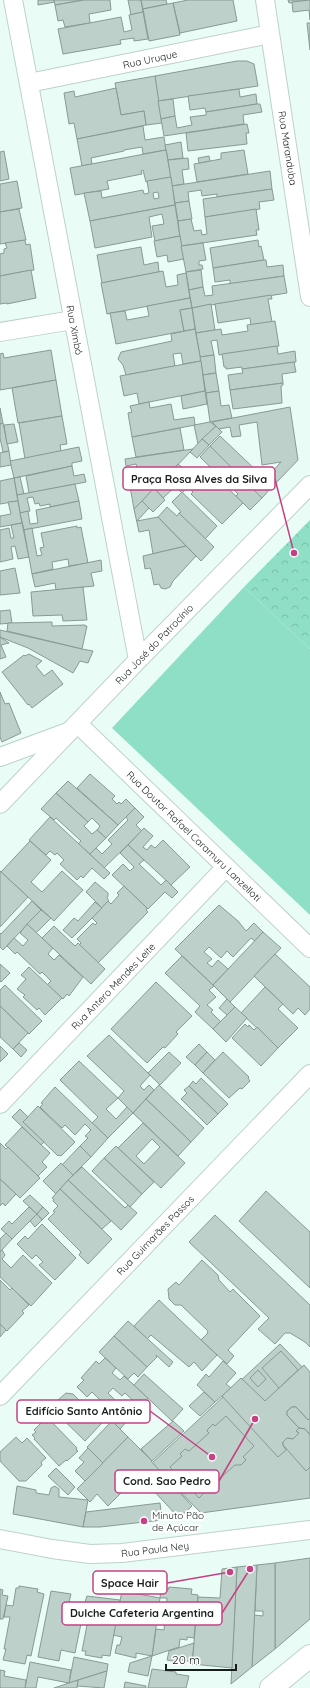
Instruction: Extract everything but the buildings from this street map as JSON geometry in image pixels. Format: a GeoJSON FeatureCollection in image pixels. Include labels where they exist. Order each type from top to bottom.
{"type":"FeatureCollection","features":[{"type":"Feature","properties":{"kind":"street","name":"Rua Ximbó"},"geometry":{"type":"LineString","coordinates":[[13,0],[138,660]]}},
{"type":"Feature","properties":{"kind":"street","name":"Rua Maranduba"},"geometry":{"type":"LineString","coordinates":[[265,0],[310,296]]}},
{"type":"Feature","properties":{"kind":"street","name":"Rua Uruque"},"geometry":{"type":"LineString","coordinates":[[29,82],[270,34]]}},
{"type":"Feature","properties":{"kind":"street"},"geometry":{"type":"LineString","coordinates":[[0,332],[73,320]]}},
{"type":"Feature","properties":{"kind":"street","name":"Rua José do Patrocínio"},"geometry":{"type":"LineString","coordinates":[[0,804],[138,660],[310,485]]}},
{"type":"Feature","properties":{"kind":"street"},"geometry":{"type":"LineString","coordinates":[[0,757],[75,727]]}},
{"type":"Feature","properties":{"kind":"street","name":"Rua Doutor Rafael Caramuru Lanzelloti"},"geometry":{"type":"LineString","coordinates":[[75,727],[226,867],[310,948]]}},
{"type":"Feature","properties":{"kind":"street","name":"Rua Antero Mendes Leite"},"geometry":{"type":"LineString","coordinates":[[0,1104],[226,867]]}},
{"type":"Feature","properties":{"kind":"street","name":"Rua Guimarães Passos"},"geometry":{"type":"LineString","coordinates":[[0,1396],[310,1074]]}},
{"type":"Feature","properties":{"kind":"street","name":"Rua Paula Ney"},"geometry":{"type":"LineString","coordinates":[[0,1539],[52,1549],[90,1554],[122,1553],[310,1530]]}},
{"type":"Feature","properties":{"kind":"street"},"geometry":{"type":"LineString","coordinates":[[271,1688],[310,1656]]}},
{"type":"Feature","properties":{"kind":"green space"},"geometry":{"type":"Polygon","coordinates":[[[310,520],[310,649],[244,587],[310,520]]]}},
{"type":"Feature","properties":{"kind":"green space"},"geometry":{"type":"Polygon","coordinates":[[[244,587],[310,649],[310,915],[112,728],[244,587]]]}},
{"type":"Feature","properties":{"kind":"place","name":"Praça Rosa Alves da Silva"},"geometry":{"type":"Point","coordinates":[294,553]}},
{"type":"Feature","properties":{"kind":"place","name":"Cond. Sao Pedro"},"geometry":{"type":"Point","coordinates":[255,1419]}},
{"type":"Feature","properties":{"kind":"place","name":"Edifício Santo Antônio"},"geometry":{"type":"Point","coordinates":[212,1457]}},
{"type":"Feature","properties":{"kind":"place","name":"Minuto Pão de Açúcar"},"geometry":{"type":"Point","coordinates":[144,1521]}},
{"type":"Feature","properties":{"kind":"place","name":"Dulche Cafeteria Argentina"},"geometry":{"type":"Point","coordinates":[250,1569]}},
{"type":"Feature","properties":{"kind":"place","name":"Space Hair"},"geometry":{"type":"Point","coordinates":[230,1572]}}]}
